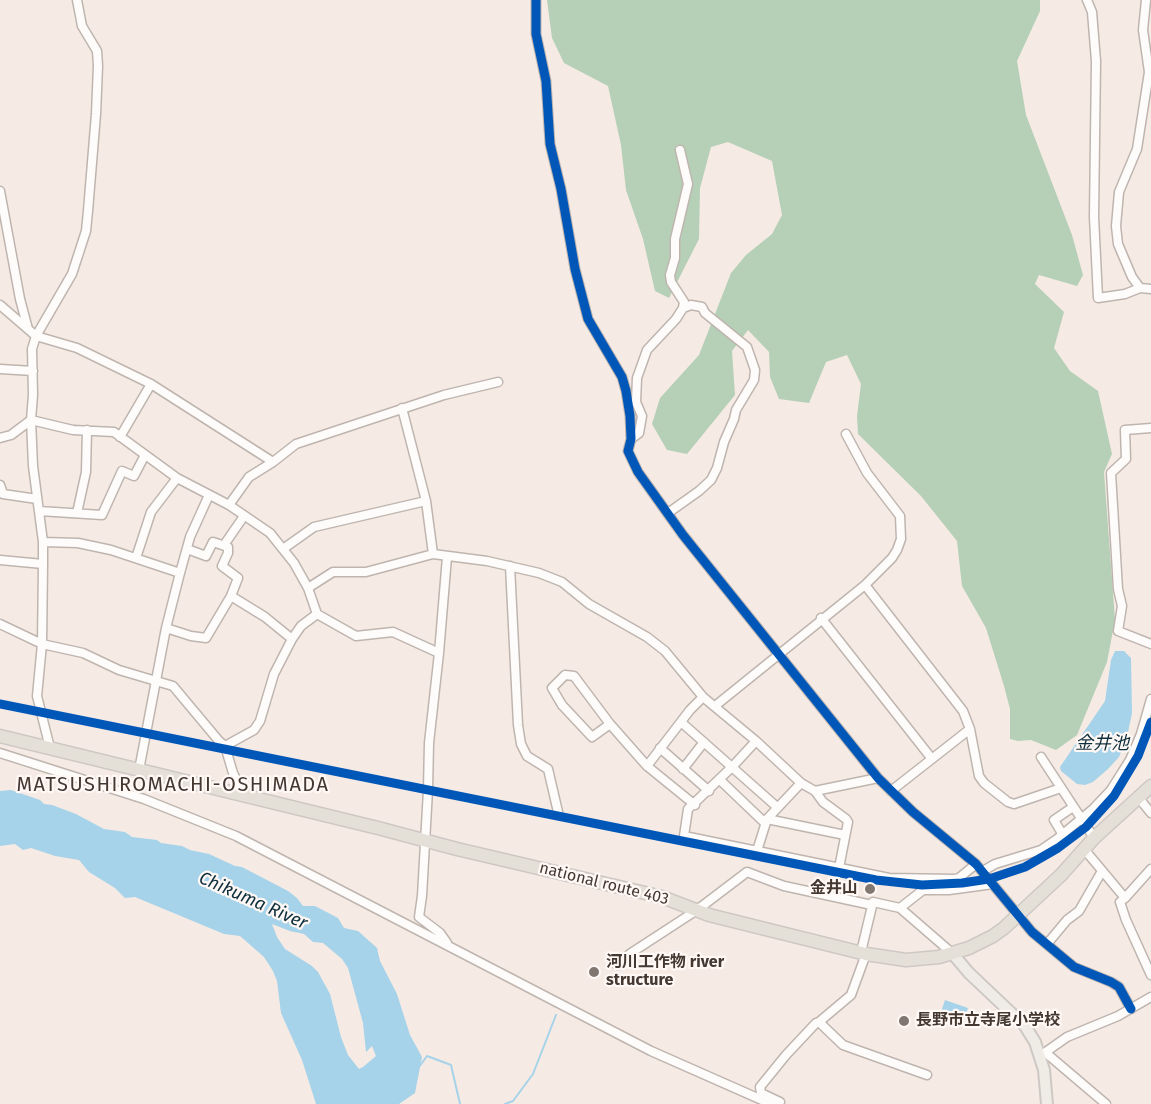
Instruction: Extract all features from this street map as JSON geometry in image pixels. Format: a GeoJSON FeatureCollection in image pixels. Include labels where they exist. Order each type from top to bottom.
{"type":"FeatureCollection","features":[{"type":"Feature","properties":{"kind":"highway","name":"national route 403"},"geometry":{"type":"LineString","coordinates":[[0,736],[662,897],[697,910],[893,959],[918,960],[952,953],[969,948],[993,936],[1018,916],[1061,875],[1094,838],[1151,786]]}},
{"type":"Feature","properties":{"kind":"main road"},"geometry":{"type":"LineString","coordinates":[[952,953],[969,973],[1025,1026],[1043,1054],[1047,1104]]}},
{"type":"Feature","properties":{"kind":"street"},"geometry":{"type":"LineString","coordinates":[[50,748],[37,696],[42,644],[44,564],[33,466],[32,349],[36,336],[72,274],[86,231],[98,66],[97,51],[82,26],[77,0]]}},
{"type":"Feature","properties":{"kind":"street"},"geometry":{"type":"LineString","coordinates":[[536,0],[536,34],[546,81],[550,144],[561,189],[575,269],[588,319],[622,376],[626,391],[631,439],[628,451],[638,472],[683,535],[878,778],[976,864],[1032,932],[1074,967],[1119,987],[1131,1009]]}},
{"type":"Feature","properties":{"kind":"street"},"geometry":{"type":"LineString","coordinates":[[1087,0],[1092,12],[1096,61],[1094,217],[1098,298],[1125,294],[1140,288],[1151,289]]}},
{"type":"Feature","properties":{"kind":"street"},"geometry":{"type":"LineString","coordinates":[[1140,288],[1132,277],[1121,252],[1116,226],[1119,192],[1137,149],[1149,72],[1143,30],[1146,0]]}},
{"type":"Feature","properties":{"kind":"street"},"geometry":{"type":"LineString","coordinates":[[631,439],[639,433],[642,416],[636,402],[637,378],[647,350],[676,319],[683,308],[684,302],[671,282],[670,275],[675,258],[675,239],[688,184],[680,150]]}},
{"type":"Feature","properties":{"kind":"street"},"geometry":{"type":"LineString","coordinates":[[0,191],[20,299],[28,329]]}},
{"type":"Feature","properties":{"kind":"street"},"geometry":{"type":"LineString","coordinates":[[0,305],[36,336],[76,348],[151,384],[273,462]]}},
{"type":"Feature","properties":{"kind":"street"},"geometry":{"type":"LineString","coordinates":[[668,513],[711,480],[736,410],[754,380],[755,370],[747,347],[705,314],[702,307],[691,305],[683,308]]}},
{"type":"Feature","properties":{"kind":"street"},"geometry":{"type":"LineString","coordinates":[[0,369],[33,371]]}},
{"type":"Feature","properties":{"kind":"street"},"geometry":{"type":"LineString","coordinates":[[228,505],[249,477],[296,444],[444,394],[498,382]]}},
{"type":"Feature","properties":{"kind":"street"},"geometry":{"type":"LineString","coordinates":[[120,437],[151,384]]}},
{"type":"Feature","properties":{"kind":"street"},"geometry":{"type":"LineString","coordinates":[[402,408],[426,501],[433,554]]}},
{"type":"Feature","properties":{"kind":"street"},"geometry":{"type":"LineString","coordinates":[[31,420],[73,430],[114,432],[177,478],[228,505],[270,533],[294,563],[308,588],[317,614],[357,636],[393,632],[440,653]]}},
{"type":"Feature","properties":{"kind":"street"},"geometry":{"type":"LineString","coordinates":[[0,438],[11,435],[31,420]]}},
{"type":"Feature","properties":{"kind":"street"},"geometry":{"type":"LineString","coordinates":[[1151,428],[1125,430],[1126,459],[1111,473],[1118,589],[1122,606],[1118,631],[1151,644]]}},
{"type":"Feature","properties":{"kind":"street"},"geometry":{"type":"LineString","coordinates":[[76,513],[86,472],[87,430]]}},
{"type":"Feature","properties":{"kind":"street"},"geometry":{"type":"LineString","coordinates":[[714,706],[865,585],[892,558],[901,539],[900,516],[867,473],[846,434]]}},
{"type":"Feature","properties":{"kind":"street"},"geometry":{"type":"LineString","coordinates":[[39,511],[102,515],[122,471],[134,476],[145,455]]}},
{"type":"Feature","properties":{"kind":"street"},"geometry":{"type":"LineString","coordinates":[[136,558],[151,512],[177,478]]}},
{"type":"Feature","properties":{"kind":"street"},"geometry":{"type":"LineString","coordinates":[[0,485],[3,494],[37,499]]}},
{"type":"Feature","properties":{"kind":"street"},"geometry":{"type":"LineString","coordinates":[[139,770],[151,718],[166,628],[180,573],[187,549],[209,495]]}},
{"type":"Feature","properties":{"kind":"street"},"geometry":{"type":"LineString","coordinates":[[283,549],[314,527],[426,501]]}},
{"type":"Feature","properties":{"kind":"street"},"geometry":{"type":"LineString","coordinates":[[224,545],[244,516]]}},
{"type":"Feature","properties":{"kind":"street"},"geometry":{"type":"LineString","coordinates":[[43,542],[78,543],[111,550],[180,573]]}},
{"type":"Feature","properties":{"kind":"street"},"geometry":{"type":"LineString","coordinates":[[166,628],[206,638],[231,596],[238,578],[222,566],[228,553],[228,547],[213,542],[206,556],[187,549]]}},
{"type":"Feature","properties":{"kind":"street"},"geometry":{"type":"LineString","coordinates":[[308,588],[333,572],[366,572],[433,554],[488,561],[539,573],[562,582],[589,604],[647,637],[665,651],[703,698],[756,741],[801,783],[815,791],[823,802],[846,819],[848,822],[839,868]]}},
{"type":"Feature","properties":{"kind":"street"},"geometry":{"type":"LineString","coordinates":[[447,557],[440,653],[429,743],[419,917],[440,933],[449,945]]}},
{"type":"Feature","properties":{"kind":"street"},"geometry":{"type":"LineString","coordinates":[[0,560],[44,564]]}},
{"type":"Feature","properties":{"kind":"street"},"geometry":{"type":"LineString","coordinates":[[510,566],[521,744],[527,756],[548,769],[558,812]]}},
{"type":"Feature","properties":{"kind":"street"},"geometry":{"type":"LineString","coordinates":[[865,585],[963,711],[970,729],[979,776],[984,783],[1008,802],[1019,803],[1061,788]]}},
{"type":"Feature","properties":{"kind":"street"},"geometry":{"type":"LineString","coordinates":[[231,596],[265,617],[292,639]]}},
{"type":"Feature","properties":{"kind":"street"},"geometry":{"type":"LineString","coordinates":[[225,746],[248,735],[260,722],[274,674],[292,639],[301,626],[317,614]]}},
{"type":"Feature","properties":{"kind":"street"},"geometry":{"type":"LineString","coordinates":[[821,618],[932,759]]}},
{"type":"Feature","properties":{"kind":"street"},"geometry":{"type":"LineString","coordinates":[[0,624],[42,644],[83,653],[119,670],[173,686],[225,746],[233,773],[244,795]]}},
{"type":"Feature","properties":{"kind":"street"},"geometry":{"type":"LineString","coordinates":[[610,724],[592,737],[562,705],[552,688],[565,675],[574,676],[610,724],[647,766],[695,805]]}},
{"type":"Feature","properties":{"kind":"street"},"geometry":{"type":"LineString","coordinates":[[647,766],[703,698]]}},
{"type":"Feature","properties":{"kind":"street"},"geometry":{"type":"LineString","coordinates":[[983,871],[995,864],[1041,850],[1081,820],[1107,794],[1125,769],[1141,734],[1151,699]]}},
{"type":"Feature","properties":{"kind":"street"},"geometry":{"type":"LineString","coordinates":[[681,722],[777,807]]}},
{"type":"Feature","properties":{"kind":"street"},"geometry":{"type":"LineString","coordinates":[[891,791],[970,729]]}},
{"type":"Feature","properties":{"kind":"street"},"geometry":{"type":"LineString","coordinates":[[756,741],[720,780],[688,809],[684,836],[889,878],[948,880],[959,878],[976,864]]}},
{"type":"Feature","properties":{"kind":"street"},"geometry":{"type":"LineString","coordinates":[[683,769],[704,742]]}},
{"type":"Feature","properties":{"kind":"street"},"geometry":{"type":"LineString","coordinates":[[660,748],[709,791]]}},
{"type":"Feature","properties":{"kind":"street"},"geometry":{"type":"LineString","coordinates":[[0,753],[144,799],[236,836],[651,1051],[771,1104]]}},
{"type":"Feature","properties":{"kind":"street"},"geometry":{"type":"LineString","coordinates":[[1041,757],[1094,838]]}},
{"type":"Feature","properties":{"kind":"street"},"geometry":{"type":"LineString","coordinates":[[815,791],[878,778]]}},
{"type":"Feature","properties":{"kind":"street"},"geometry":{"type":"LineString","coordinates":[[720,780],[766,821],[846,835]]}},
{"type":"Feature","properties":{"kind":"street"},"geometry":{"type":"LineString","coordinates":[[757,851],[766,821],[801,783]]}},
{"type":"Feature","properties":{"kind":"street"},"geometry":{"type":"LineString","coordinates":[[1138,797],[1151,813]]}},
{"type":"Feature","properties":{"kind":"street"},"geometry":{"type":"LineString","coordinates":[[1063,835],[1054,820],[1073,807]]}},
{"type":"Feature","properties":{"kind":"street"},"geometry":{"type":"LineString","coordinates":[[1084,849],[1125,898]]}},
{"type":"Feature","properties":{"kind":"street"},"geometry":{"type":"LineString","coordinates":[[1151,869],[1120,902],[1151,975]]}},
{"type":"Feature","properties":{"kind":"street"},"geometry":{"type":"LineString","coordinates":[[1047,944],[1067,920],[1078,911],[1102,870]]}},
{"type":"Feature","properties":{"kind":"street"},"geometry":{"type":"LineString","coordinates":[[617,965],[631,953],[697,910],[747,872],[794,888],[872,905],[873,902],[900,908],[952,953]]}},
{"type":"Feature","properties":{"kind":"street"},"geometry":{"type":"LineString","coordinates":[[900,908],[923,890],[949,890],[993,884]]}},
{"type":"Feature","properties":{"kind":"street"},"geometry":{"type":"LineString","coordinates":[[779,1104],[780,1102],[761,1093],[760,1087],[816,1023],[851,995],[864,953],[872,905]]}},
{"type":"Feature","properties":{"kind":"street"},"geometry":{"type":"LineString","coordinates":[[1106,1104],[1043,1054],[1067,1037],[1110,1020],[1151,997]]}},
{"type":"Feature","properties":{"kind":"street"},"geometry":{"type":"LineString","coordinates":[[819,1022],[843,1045],[927,1075]]}},
{"type":"Feature","properties":{"kind":"green space"},"geometry":{"type":"Polygon","coordinates":[[[547,0],[1040,0],[1040,11],[1017,61],[1026,115],[1072,235],[1083,275],[1077,286],[1039,275],[1035,284],[1064,312],[1054,348],[1070,371],[1098,391],[1112,454],[1104,472],[1115,620],[1107,662],[1077,735],[1056,750],[1031,740],[1010,739],[1010,709],[1004,686],[986,628],[962,586],[957,541],[921,496],[858,434],[857,416],[861,384],[847,355],[826,362],[809,403],[779,399],[770,377],[769,352],[748,330],[732,351],[735,395],[687,454],[667,450],[652,424],[660,398],[699,355],[731,273],[746,255],[772,234],[782,215],[772,161],[728,142],[711,147],[700,188],[699,239],[669,298],[655,291],[643,239],[626,190],[621,145],[608,86],[564,63],[552,38],[547,0]]]}},
{"type":"Feature","properties":{"kind":"water","name":"金井池"},"geometry":{"type":"Polygon","coordinates":[[[1115,651],[1124,651],[1131,658],[1132,713],[1127,737],[1119,757],[1108,769],[1093,782],[1085,785],[1077,784],[1061,771],[1060,767],[1105,701],[1111,660],[1115,651]]]}},
{"type":"Feature","properties":{"kind":"water","name":"Chikuma River"},"geometry":{"type":"Polygon","coordinates":[[[11,790],[40,800],[44,804],[76,814],[104,829],[125,832],[132,837],[157,840],[161,843],[209,854],[242,867],[288,891],[303,906],[315,906],[338,918],[344,928],[358,931],[377,948],[380,961],[397,994],[410,1035],[422,1057],[415,1093],[399,1104],[316,1104],[302,1060],[281,1013],[277,981],[264,957],[240,936],[224,934],[135,897],[125,898],[115,888],[89,872],[79,860],[55,856],[31,848],[23,850],[15,844],[0,846],[0,791],[11,790]],[[272,924],[285,949],[318,972],[330,994],[348,1055],[359,1069],[363,1067],[376,1056],[372,1046],[366,1052],[363,1023],[348,968],[342,959],[323,943],[313,942],[304,934],[272,924]]]}},
{"type":"Feature","properties":{"kind":"water"},"geometry":{"type":"Polygon","coordinates":[[[945,1000],[968,1008],[963,1023],[940,1015],[945,1000]]]}},
{"type":"Feature","properties":{"kind":"waterway"},"geometry":{"type":"LineString","coordinates":[[505,1104],[513,1101],[533,1074],[556,1015]]}},
{"type":"Feature","properties":{"kind":"waterway"},"geometry":{"type":"LineString","coordinates":[[419,1067],[427,1056],[451,1065],[460,1104]]}},
{"type":"Feature","properties":{"kind":"cycle path"},"geometry":{"type":"LineString","coordinates":[[536,0],[536,34],[546,81],[550,144],[561,189],[575,269],[588,319],[622,377],[630,416],[631,439],[628,451],[638,472],[683,535],[878,778],[913,812],[976,864],[1032,932],[1074,967],[1119,987],[1131,1009]]}},
{"type":"Feature","properties":{"kind":"cycle path"},"geometry":{"type":"LineString","coordinates":[[0,704],[876,880],[922,885],[989,879],[1025,867],[1058,848],[1086,827],[1114,796],[1138,756],[1151,722]]}},
{"type":"Feature","properties":{"kind":"place","name":"金井山"},"geometry":{"type":"Point","coordinates":[870,889]}},
{"type":"Feature","properties":{"kind":"place","name":"河川工作物 river structure"},"geometry":{"type":"Point","coordinates":[594,972]}},
{"type":"Feature","properties":{"kind":"place","name":"長野市立寺尾小学校"},"geometry":{"type":"Point","coordinates":[904,1021]}},
{"type":"Feature","properties":{"kind":"district","name":"MATSUSHIROMACHI-OSHIMADA"},"geometry":{"type":"Point","coordinates":[173,785]}}]}
